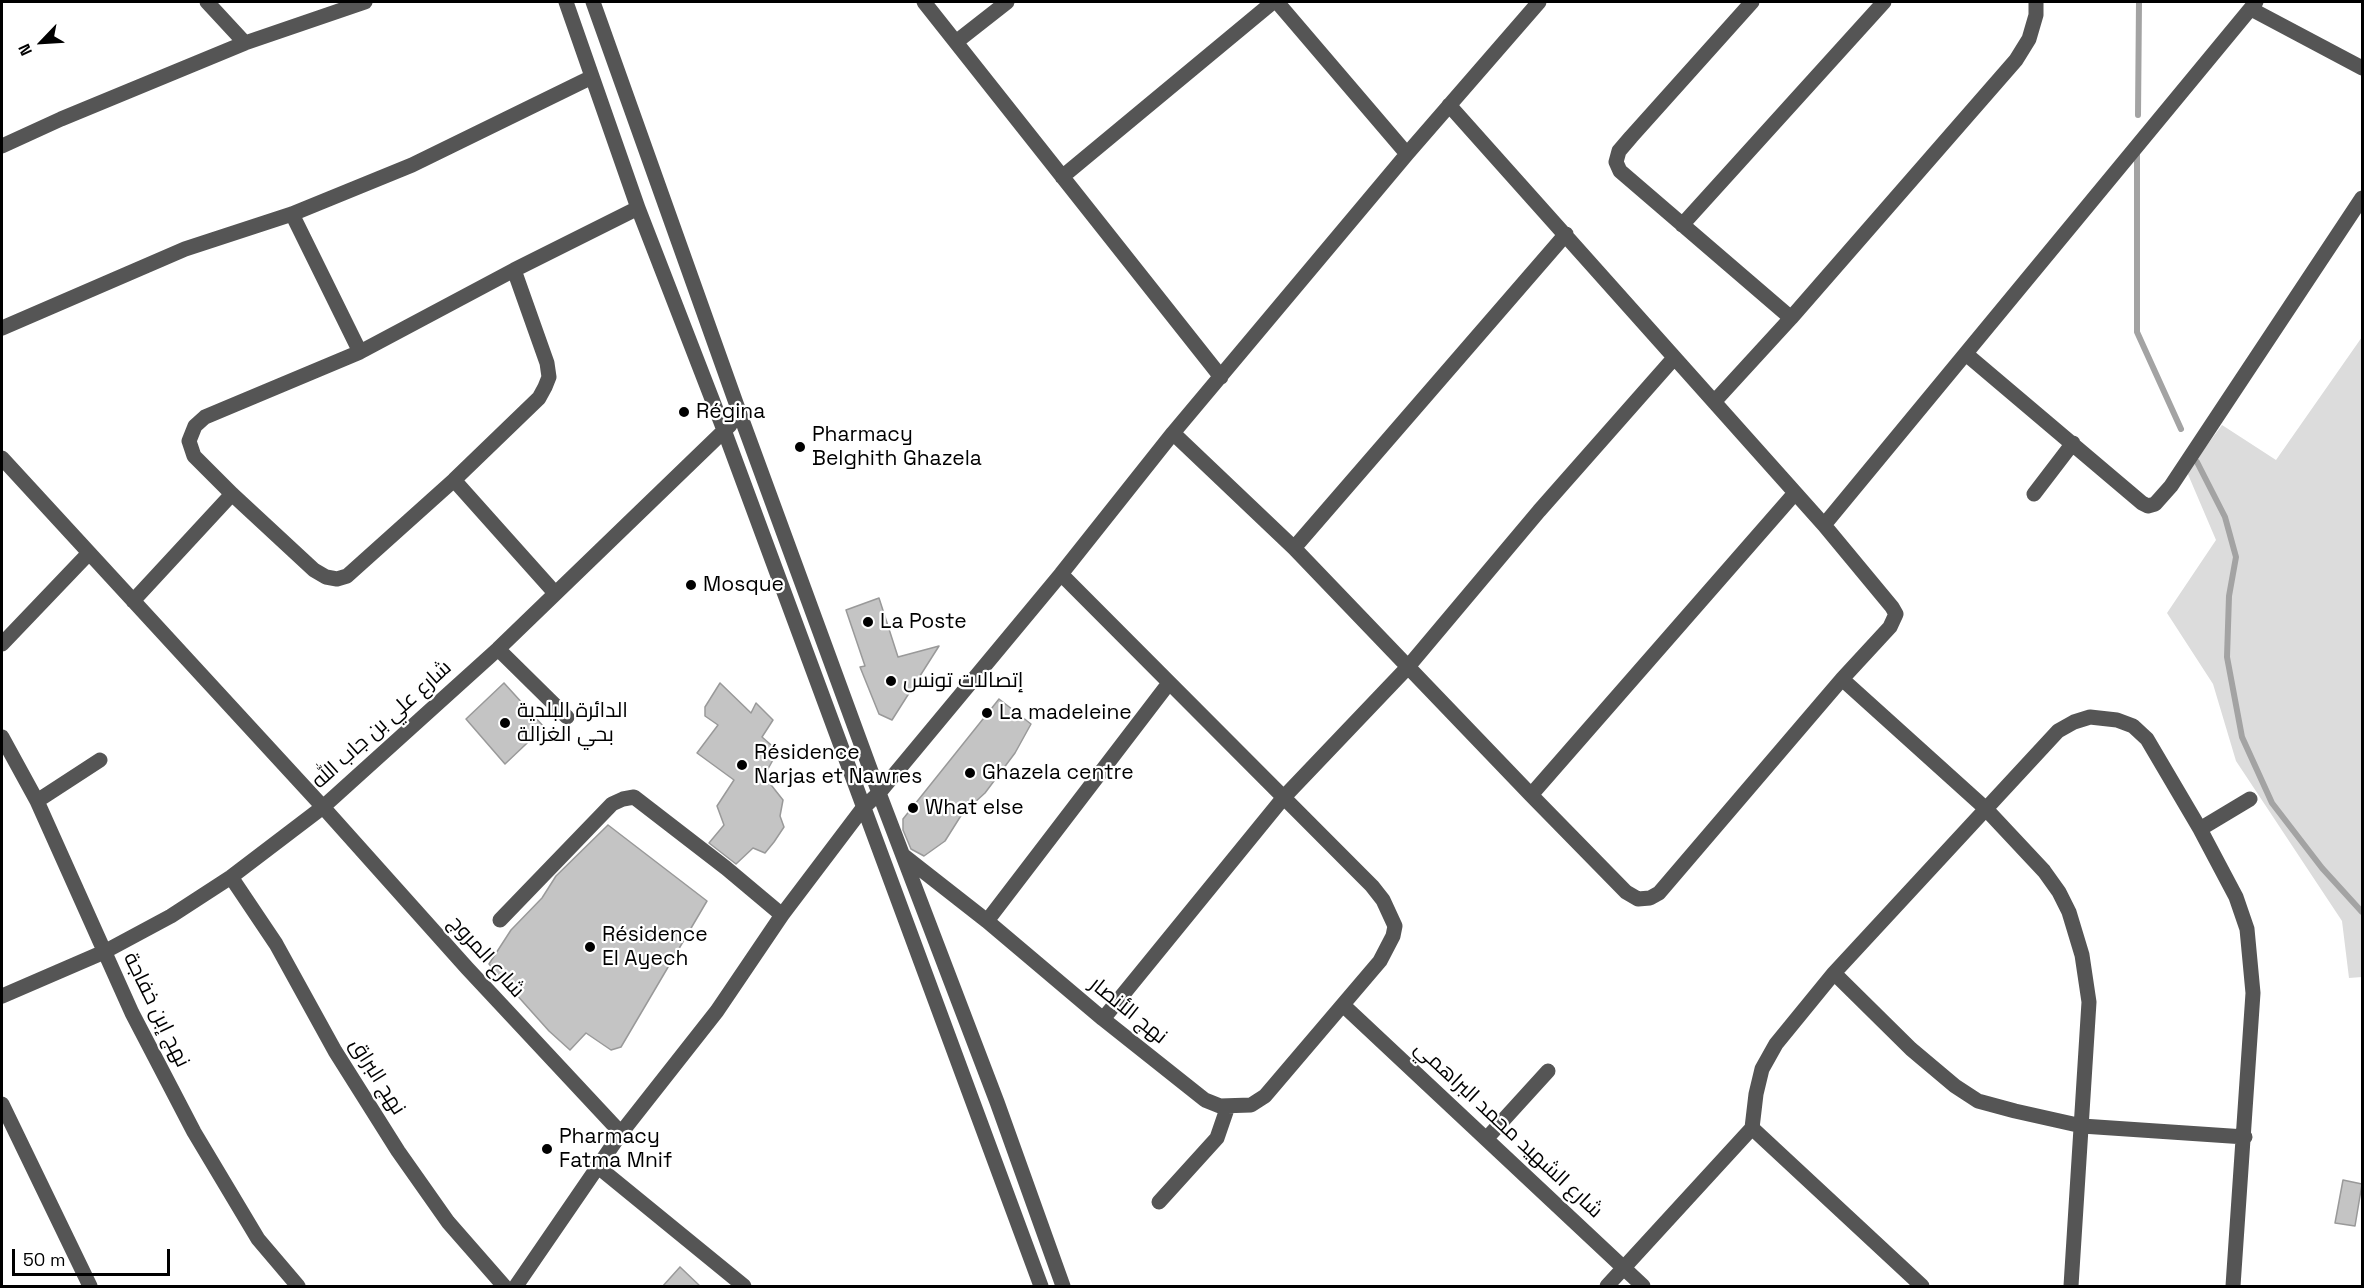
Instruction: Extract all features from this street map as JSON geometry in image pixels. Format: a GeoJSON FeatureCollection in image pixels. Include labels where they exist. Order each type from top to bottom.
{"type":"FeatureCollection","features":[{"type":"Feature","properties":{"kind":"street"},"geometry":{"type":"LineString","coordinates":[[207,2],[245,43]]}},
{"type":"Feature","properties":{"kind":"street"},"geometry":{"type":"LineString","coordinates":[[2,146],[61,119],[245,43],[365,2]]}},
{"type":"Feature","properties":{"kind":"street"},"geometry":{"type":"LineString","coordinates":[[566,2],[638,208],[724,430],[1041,1287]]}},
{"type":"Feature","properties":{"kind":"street"},"geometry":{"type":"LineString","coordinates":[[593,2],[741,417],[902,855],[997,1102],[1063,1287]]}},
{"type":"Feature","properties":{"kind":"street"},"geometry":{"type":"LineString","coordinates":[[924,2],[1221,377]]}},
{"type":"Feature","properties":{"kind":"street"},"geometry":{"type":"LineString","coordinates":[[956,42],[1007,2]]}},
{"type":"Feature","properties":{"kind":"street"},"geometry":{"type":"LineString","coordinates":[[1062,177],[1275,2],[1407,154]]}},
{"type":"Feature","properties":{"kind":"street"},"geometry":{"type":"LineString","coordinates":[[516,1287],[597,1166],[717,1011],[782,915],[863,808],[879,793],[1061,573],[1173,433],[1407,154],[1539,2]]}},
{"type":"Feature","properties":{"kind":"street"},"geometry":{"type":"LineString","coordinates":[[1752,2],[1619,152],[1616,162],[1620,171],[1791,318]]}},
{"type":"Feature","properties":{"kind":"street"},"geometry":{"type":"LineString","coordinates":[[1683,225],[1884,2]]}},
{"type":"Feature","properties":{"kind":"street"},"geometry":{"type":"LineString","coordinates":[[1714,402],[1791,318],[2016,60],[2029,39],[2036,15],[2036,2]]}},
{"type":"Feature","properties":{"kind":"street"},"geometry":{"type":"LineString","coordinates":[[1824,525],[2253,5],[2362,68]]}},
{"type":"Feature","properties":{"kind":"street"},"geometry":{"type":"LineString","coordinates":[[2,328],[185,249],[292,214],[412,165],[592,77]]}},
{"type":"Feature","properties":{"kind":"street"},"geometry":{"type":"LineString","coordinates":[[1173,433],[1294,548],[1407,668],[1626,892],[1638,899],[1650,898],[1659,893],[1842,679],[1890,627],[1896,614],[1892,607],[1824,525],[1449,105]]}},
{"type":"Feature","properties":{"kind":"street"},"geometry":{"type":"LineString","coordinates":[[1966,354],[2142,503],[2148,506],[2155,504],[2170,486],[2362,198]]}},
{"type":"Feature","properties":{"kind":"street"},"geometry":{"type":"LineString","coordinates":[[514,270],[547,363],[549,377],[539,398],[454,480],[347,576],[337,579],[326,577],[314,570],[194,456],[189,441],[195,426],[205,417],[360,352],[514,270],[638,208]]}},
{"type":"Feature","properties":{"kind":"street"},"geometry":{"type":"LineString","coordinates":[[292,214],[360,352]]}},
{"type":"Feature","properties":{"kind":"street"},"geometry":{"type":"LineString","coordinates":[[1294,548],[1566,234]]}},
{"type":"Feature","properties":{"kind":"street"},"geometry":{"type":"LineString","coordinates":[[1103,1018],[1284,798],[1407,668],[1539,511],[1674,358]]}},
{"type":"Feature","properties":{"kind":"street","name":"شارع علي بن جاب الله"},"geometry":{"type":"LineString","coordinates":[[2,996],[104,952],[171,916],[231,877],[323,807],[498,648],[724,430],[741,417]]}},
{"type":"Feature","properties":{"kind":"street"},"geometry":{"type":"LineString","coordinates":[[2034,494],[2073,443]]}},
{"type":"Feature","properties":{"kind":"street","name":"شارع المروج"},"geometry":{"type":"LineString","coordinates":[[2,458],[323,807],[467,968],[621,1133]]}},
{"type":"Feature","properties":{"kind":"street"},"geometry":{"type":"LineString","coordinates":[[454,480],[555,593]]}},
{"type":"Feature","properties":{"kind":"street"},"geometry":{"type":"LineString","coordinates":[[1531,795],[1795,493]]}},
{"type":"Feature","properties":{"kind":"street"},"geometry":{"type":"LineString","coordinates":[[133,602],[232,494]]}},
{"type":"Feature","properties":{"kind":"street"},"geometry":{"type":"LineString","coordinates":[[2,644],[89,553]]}},
{"type":"Feature","properties":{"kind":"street"},"geometry":{"type":"LineString","coordinates":[[1061,573],[1284,798]]}},
{"type":"Feature","properties":{"kind":"street"},"geometry":{"type":"LineString","coordinates":[[498,648],[567,717]]}},
{"type":"Feature","properties":{"kind":"street"},"geometry":{"type":"LineString","coordinates":[[1842,679],[1985,808],[2044,871],[2059,892],[2069,912],[2082,954],[2089,1002],[2071,1287]]}},
{"type":"Feature","properties":{"kind":"street"},"geometry":{"type":"LineString","coordinates":[[987,921],[1169,683]]}},
{"type":"Feature","properties":{"kind":"street"},"geometry":{"type":"LineString","coordinates":[[1607,1287],[1752,1128],[1762,1069],[1776,1044],[1834,973],[2058,731],[2074,722],[2090,717],[2103,717],[2133,726],[2147,739],[2200,829],[2235,897],[2247,929],[2253,993],[2233,1287]]}},
{"type":"Feature","properties":{"kind":"street","name":"نهج إبن خفاجة"},"geometry":{"type":"LineString","coordinates":[[2,737],[37,801],[132,1013],[194,1132],[258,1239],[298,1287]]}},
{"type":"Feature","properties":{"kind":"street"},"geometry":{"type":"LineString","coordinates":[[37,801],[100,760]]}},
{"type":"Feature","properties":{"kind":"street"},"geometry":{"type":"LineString","coordinates":[[500,920],[612,804],[634,797],[726,868],[782,915]]}},
{"type":"Feature","properties":{"kind":"street","name":"نهج الأنصار"},"geometry":{"type":"LineString","coordinates":[[879,847],[902,855],[987,921],[1206,1100],[1220,1106],[1251,1105],[1265,1096],[1380,961],[1393,936],[1395,926],[1383,900],[1372,886],[1284,798]]}},
{"type":"Feature","properties":{"kind":"street"},"geometry":{"type":"LineString","coordinates":[[2200,829],[2250,799]]}},
{"type":"Feature","properties":{"kind":"street","name":"نهج البراق"},"geometry":{"type":"LineString","coordinates":[[231,877],[276,944],[335,1051],[398,1151],[448,1222],[504,1287]]}},
{"type":"Feature","properties":{"kind":"street"},"geometry":{"type":"LineString","coordinates":[[1834,973],[1911,1049],[1954,1086],[1978,1101],[2082,1126],[2245,1137]]}},
{"type":"Feature","properties":{"kind":"street","name":"شارع الشهيد محمد البراهمي"},"geometry":{"type":"LineString","coordinates":[[1343,1005],[1643,1287]]}},
{"type":"Feature","properties":{"kind":"street"},"geometry":{"type":"LineString","coordinates":[[1487,1138],[1548,1071]]}},
{"type":"Feature","properties":{"kind":"street"},"geometry":{"type":"LineString","coordinates":[[2,1104],[90,1287]]}},
{"type":"Feature","properties":{"kind":"street"},"geometry":{"type":"LineString","coordinates":[[1159,1202],[1217,1138],[1228,1106]]}},
{"type":"Feature","properties":{"kind":"street"},"geometry":{"type":"LineString","coordinates":[[1752,1128],[1922,1287]]}},
{"type":"Feature","properties":{"kind":"street"},"geometry":{"type":"LineString","coordinates":[[597,1166],[744,1287]]}},
{"type":"Feature","properties":{"kind":"shaded area"},"geometry":{"type":"Polygon","coordinates":[[[2362,337],[2362,977],[2349,978],[2342,921],[2236,761],[2213,684],[2167,613],[2216,540],[2187,472],[2222,425],[2276,460],[2362,337]]]}},
{"type":"Feature","properties":{"kind":"building"},"geometry":{"type":"Polygon","coordinates":[[[879,598],[898,657],[939,646],[892,720],[879,714],[860,667],[865,666],[846,610],[879,598]]]}},
{"type":"Feature","properties":{"kind":"building","name":"الدائرة البلدية بحي الغزالة"},"geometry":{"type":"Polygon","coordinates":[[[504,683],[544,727],[505,764],[466,719],[504,683]]]}},
{"type":"Feature","properties":{"kind":"building","name":"Résidence Narjas et Nawres"},"geometry":{"type":"Polygon","coordinates":[[[720,683],[751,713],[756,703],[773,720],[762,737],[778,751],[764,776],[783,800],[780,816],[784,827],[774,842],[765,853],[753,848],[736,864],[709,843],[724,825],[717,806],[734,780],[697,753],[718,725],[705,716],[705,707],[720,683]]]}},
{"type":"Feature","properties":{"kind":"building","name":"Ghazela centre"},"geometry":{"type":"Polygon","coordinates":[[[999,699],[1031,724],[1015,753],[985,793],[962,814],[945,841],[924,856],[911,849],[903,830],[903,819],[999,699]]]}},
{"type":"Feature","properties":{"kind":"building","name":"Résidence El Ayech"},"geometry":{"type":"Polygon","coordinates":[[[608,825],[707,901],[621,1047],[611,1050],[586,1033],[570,1050],[549,1031],[489,964],[511,930],[542,898],[556,876],[608,825]]]}},
{"type":"Feature","properties":{"kind":"building"},"geometry":{"type":"Polygon","coordinates":[[[2343,1180],[2362,1184],[2355,1226],[2335,1223],[2343,1180]]]}},
{"type":"Feature","properties":{"kind":"building"},"geometry":{"type":"Polygon","coordinates":[[[680,1267],[701,1287],[662,1287],[680,1267]]]}},
{"type":"Feature","properties":{"kind":"waterway"},"geometry":{"type":"LineString","coordinates":[[2138,115],[2139,2]]}},
{"type":"Feature","properties":{"kind":"waterway"},"geometry":{"type":"LineString","coordinates":[[2137,153],[2137,332],[2181,429]]}},
{"type":"Feature","properties":{"kind":"waterway"},"geometry":{"type":"LineString","coordinates":[[2197,462],[2225,517],[2236,557],[2229,596],[2227,657],[2242,737],[2272,803],[2322,868],[2362,912]]}},
{"type":"Feature","properties":{"kind":"place","name":"Régina"},"geometry":{"type":"Point","coordinates":[684,412]}},
{"type":"Feature","properties":{"kind":"place","name":"Pharmacy Belghith Ghazela"},"geometry":{"type":"Point","coordinates":[800,447]}},
{"type":"Feature","properties":{"kind":"place","name":"Mosque"},"geometry":{"type":"Point","coordinates":[691,585]}},
{"type":"Feature","properties":{"kind":"place","name":"La Poste"},"geometry":{"type":"Point","coordinates":[868,622]}},
{"type":"Feature","properties":{"kind":"place","name":"إتصالات تونس"},"geometry":{"type":"Point","coordinates":[891,681]}},
{"type":"Feature","properties":{"kind":"place","name":"La madeleine"},"geometry":{"type":"Point","coordinates":[987,713]}},
{"type":"Feature","properties":{"kind":"place","name":"الدائرة البلدية بحي الغزالة"},"geometry":{"type":"Point","coordinates":[505,723]}},
{"type":"Feature","properties":{"kind":"place","name":"Résidence Narjas et Nawres"},"geometry":{"type":"Point","coordinates":[742,765]}},
{"type":"Feature","properties":{"kind":"place","name":"Ghazela centre"},"geometry":{"type":"Point","coordinates":[970,773]}},
{"type":"Feature","properties":{"kind":"place","name":"What else"},"geometry":{"type":"Point","coordinates":[913,808]}},
{"type":"Feature","properties":{"kind":"place","name":"Résidence El Ayech"},"geometry":{"type":"Point","coordinates":[590,947]}},
{"type":"Feature","properties":{"kind":"place","name":"Pharmacy Fatma Mnif"},"geometry":{"type":"Point","coordinates":[547,1149]}}]}
